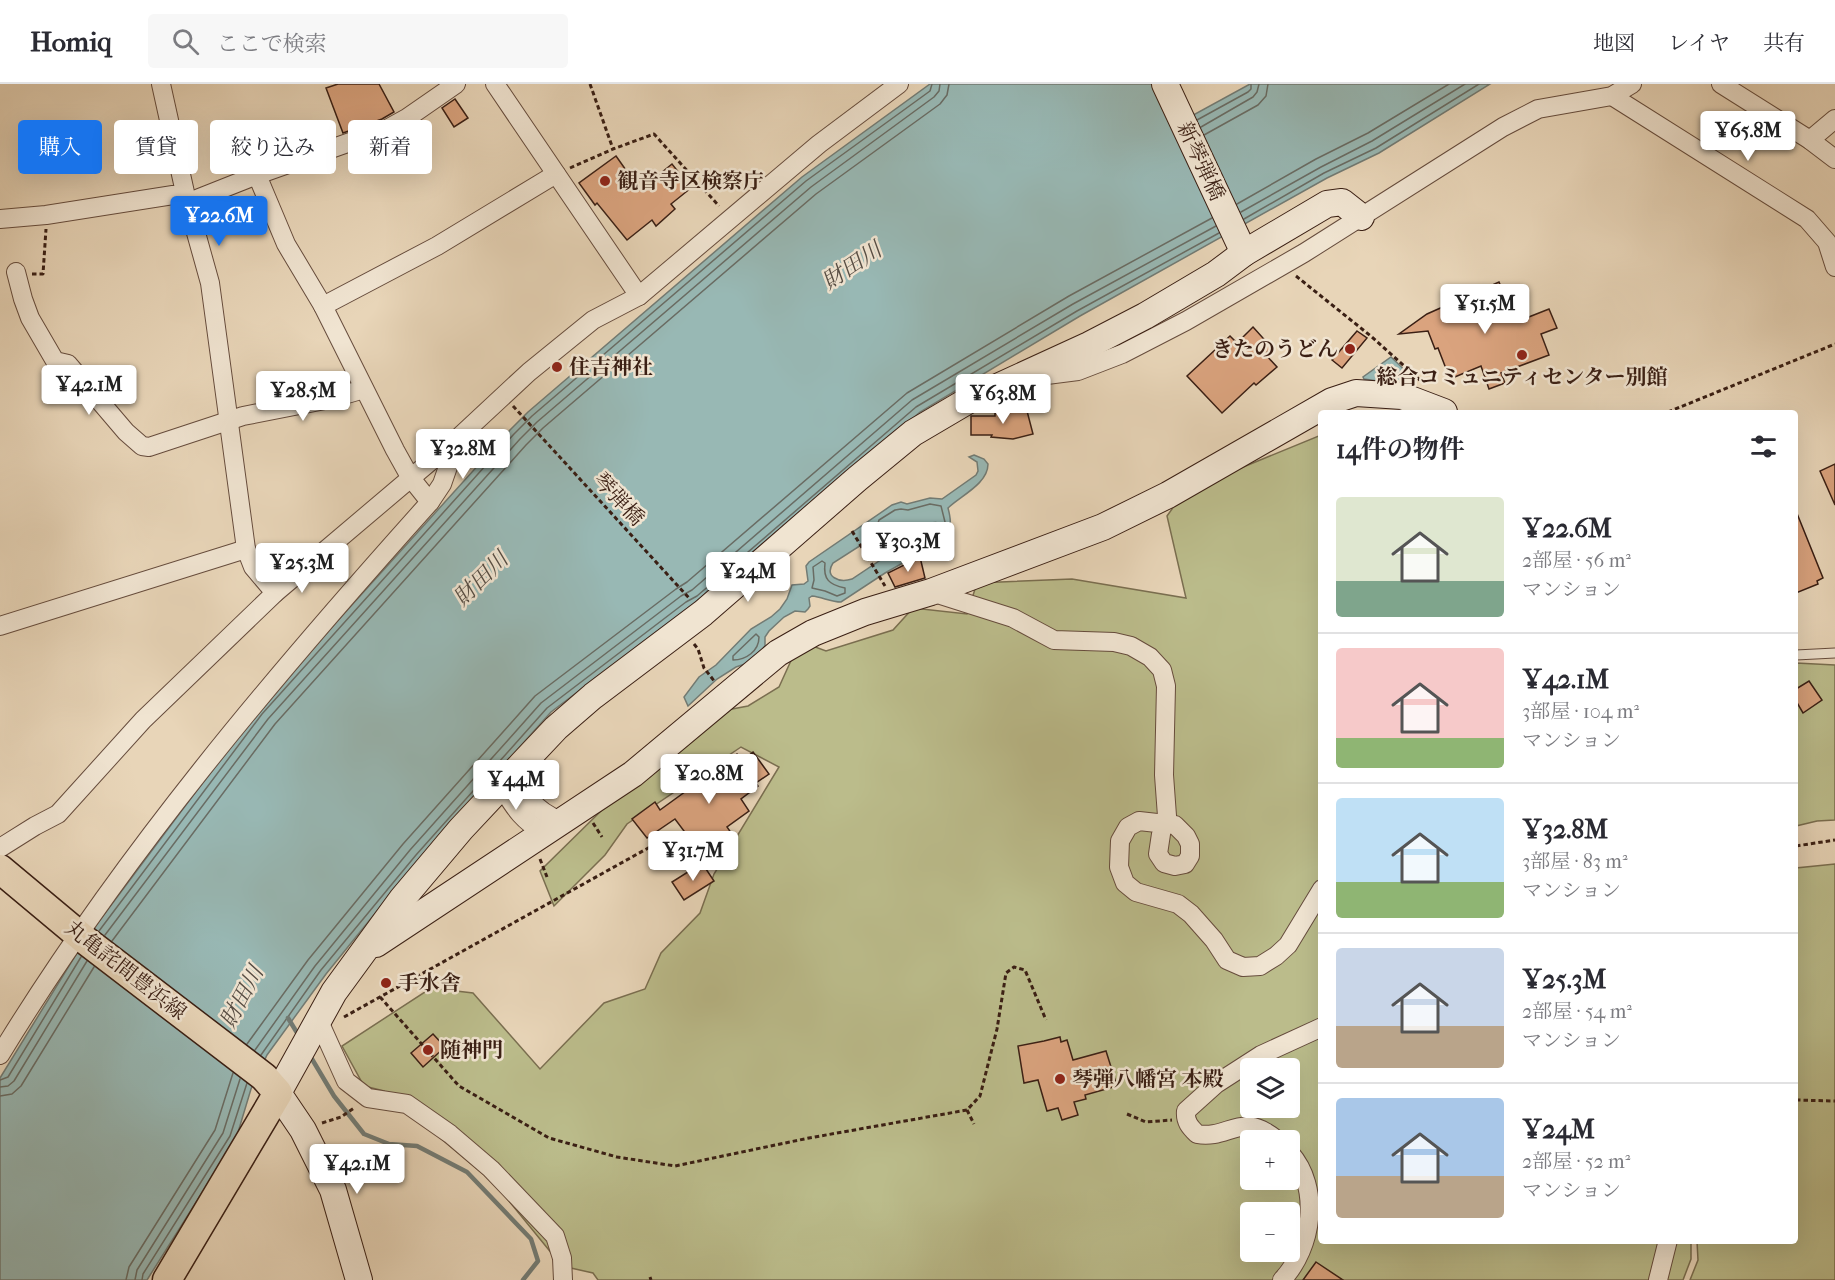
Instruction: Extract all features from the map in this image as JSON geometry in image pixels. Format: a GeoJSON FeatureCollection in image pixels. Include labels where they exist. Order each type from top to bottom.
{"type":"FeatureCollection","features":[{"type":"Feature","properties":{"kind":"main road","name":"丸亀詫間豊浜線"},"geometry":{"type":"LineString","coordinates":[[0,869],[82,938],[271,1085]]}},
{"type":"Feature","properties":{"kind":"main road"},"geometry":{"type":"LineString","coordinates":[[167,1280],[271,1085]]}},
{"type":"Feature","properties":{"kind":"street"},"geometry":{"type":"LineString","coordinates":[[161,84],[210,283],[246,549],[253,567],[275,593]]}},
{"type":"Feature","properties":{"kind":"street"},"geometry":{"type":"LineString","coordinates":[[0,219],[46,215],[173,195],[188,200],[198,198],[387,129],[456,84]]}},
{"type":"Feature","properties":{"kind":"street"},"geometry":{"type":"LineString","coordinates":[[495,84],[639,297]]}},
{"type":"Feature","properties":{"kind":"street"},"geometry":{"type":"LineString","coordinates":[[0,848],[58,814],[151,712],[275,593],[458,438],[529,372],[593,320],[639,297],[819,144],[899,84]]}},
{"type":"Feature","properties":{"kind":"street","name":"新琴弾橋"},"geometry":{"type":"LineString","coordinates":[[1165,84],[1241,246]]}},
{"type":"Feature","properties":{"kind":"street"},"geometry":{"type":"LineString","coordinates":[[1013,379],[1077,371],[1122,354],[1186,321],[1282,265],[1503,128],[1539,109],[1612,96],[1632,84]]}},
{"type":"Feature","properties":{"kind":"street"},"geometry":{"type":"LineString","coordinates":[[1727,85],[1835,159]]}},
{"type":"Feature","properties":{"kind":"street"},"geometry":{"type":"LineString","coordinates":[[1612,96],[1807,219],[1827,242],[1835,267]]}},
{"type":"Feature","properties":{"kind":"street"},"geometry":{"type":"LineString","coordinates":[[1810,140],[1835,119]]}},
{"type":"Feature","properties":{"kind":"street"},"geometry":{"type":"LineString","coordinates":[[323,306],[436,246],[556,174]]}},
{"type":"Feature","properties":{"kind":"street"},"geometry":{"type":"LineString","coordinates":[[257,175],[286,244],[323,306],[410,477],[430,502]]}},
{"type":"Feature","properties":{"kind":"street"},"geometry":{"type":"LineString","coordinates":[[359,1280],[333,1190],[303,1130],[271,1085],[295,1061],[317,1028],[334,992],[402,899],[501,786],[556,728],[593,696],[682,629],[913,433],[969,400],[1089,345],[1145,316],[1216,274],[1241,246],[1327,204],[1342,202],[1361,218]]}},
{"type":"Feature","properties":{"kind":"street"},"geometry":{"type":"LineString","coordinates":[[16,272],[30,318],[55,361],[68,364],[126,432],[142,446],[149,447],[243,416],[330,399],[364,389]]}},
{"type":"Feature","properties":{"kind":"street"},"geometry":{"type":"LineString","coordinates":[[359,956],[549,837],[633,774],[778,653],[813,633],[865,612],[931,592],[1103,527],[1167,495],[1332,402],[1356,393],[1402,396],[1439,410]]}},
{"type":"Feature","properties":{"kind":"street"},"geometry":{"type":"LineString","coordinates":[[0,1055],[82,938],[103,899],[228,736],[339,604],[430,502],[442,484],[458,438]]}},
{"type":"Feature","properties":{"kind":"street"},"geometry":{"type":"LineString","coordinates":[[0,626],[246,549]]}},
{"type":"Feature","properties":{"kind":"street"},"geometry":{"type":"LineString","coordinates":[[931,592],[1013,618],[1054,640],[1114,642],[1131,646],[1150,657],[1162,670],[1166,686],[1164,775],[1167,816]]}},
{"type":"Feature","properties":{"kind":"street"},"geometry":{"type":"LineString","coordinates":[[522,764],[522,781],[527,796],[534,806],[548,816],[549,837]]}},
{"type":"Feature","properties":{"kind":"street"},"geometry":{"type":"LineString","coordinates":[[501,786],[516,812],[549,837]]}},
{"type":"Feature","properties":{"kind":"street"},"geometry":{"type":"LineString","coordinates":[[1161,834],[1158,854],[1164,863],[1175,866],[1185,864],[1190,856],[1190,844],[1186,836],[1175,825],[1139,821],[1128,827],[1120,841],[1119,867],[1125,883],[1136,892],[1178,904],[1191,914],[1214,940],[1227,960],[1244,967],[1260,966],[1288,945],[1318,896]]}},
{"type":"Feature","properties":{"kind":"street"},"geometry":{"type":"LineString","coordinates":[[317,1028],[346,1081],[368,1098],[407,1104],[450,1134],[491,1169],[555,1236],[562,1258],[563,1280]]}},
{"type":"Feature","properties":{"kind":"street"},"geometry":{"type":"LineString","coordinates":[[1258,1130],[1246,1126],[1212,1134],[1197,1134],[1188,1125],[1185,1118],[1186,1112],[1216,1084],[1261,1055],[1318,1029]]}},
{"type":"Feature","properties":{"kind":"street"},"geometry":{"type":"LineString","coordinates":[[1282,1280],[1295,1262],[1310,1220],[1310,1200],[1300,1169]]}},
{"type":"Feature","properties":{"kind":"street"},"geometry":{"type":"LineString","coordinates":[[1658,1280],[1667,1244]]}},
{"type":"Feature","properties":{"kind":"lane"},"geometry":{"type":"LineString","coordinates":[[1798,655],[1835,653]]}},
{"type":"Feature","properties":{"kind":"path"},"geometry":{"type":"LineString","coordinates":[[590,84],[613,149]]}},
{"type":"Feature","properties":{"kind":"path"},"geometry":{"type":"LineString","coordinates":[[556,174],[654,134],[730,219]]}},
{"type":"Feature","properties":{"kind":"path"},"geometry":{"type":"LineString","coordinates":[[16,272],[43,274],[46,215]]}},
{"type":"Feature","properties":{"kind":"path"},"geometry":{"type":"LineString","coordinates":[[1282,265],[1372,337],[1426,388]]}},
{"type":"Feature","properties":{"kind":"path"},"geometry":{"type":"LineString","coordinates":[[1673,410],[1835,344]]}},
{"type":"Feature","properties":{"kind":"path","name":"琴弾橋"},"geometry":{"type":"LineString","coordinates":[[519,412],[689,598]]}},
{"type":"Feature","properties":{"kind":"path"},"geometry":{"type":"LineString","coordinates":[[852,531],[881,578]]}},
{"type":"Feature","properties":{"kind":"path"},"geometry":{"type":"LineString","coordinates":[[682,629],[698,649],[704,669],[718,686]]}},
{"type":"Feature","properties":{"kind":"path"},"geometry":{"type":"LineString","coordinates":[[592,822],[602,837]]}},
{"type":"Feature","properties":{"kind":"path"},"geometry":{"type":"LineString","coordinates":[[317,1028],[380,997],[677,832]]}},
{"type":"Feature","properties":{"kind":"path"},"geometry":{"type":"LineString","coordinates":[[547,877],[549,837]]}},
{"type":"Feature","properties":{"kind":"path"},"geometry":{"type":"LineString","coordinates":[[1798,846],[1835,840]]}},
{"type":"Feature","properties":{"kind":"path"},"geometry":{"type":"LineString","coordinates":[[380,997],[459,1086],[549,1138],[617,1157],[675,1166],[809,1138],[967,1110],[980,1096],[997,1029],[1006,973],[1014,967],[1025,970],[1046,1020]]}},
{"type":"Feature","properties":{"kind":"path"},"geometry":{"type":"LineString","coordinates":[[1798,1100],[1835,1101]]}},
{"type":"Feature","properties":{"kind":"path"},"geometry":{"type":"LineString","coordinates":[[341,1117],[359,1105]]}},
{"type":"Feature","properties":{"kind":"path"},"geometry":{"type":"LineString","coordinates":[[967,1110],[974,1124]]}},
{"type":"Feature","properties":{"kind":"path"},"geometry":{"type":"LineString","coordinates":[[1127,1114],[1146,1122],[1154,1122],[1171,1121],[1186,1112]]}},
{"type":"Feature","properties":{"kind":"green space"},"geometry":{"type":"Polygon","coordinates":[[[1318,436],[1318,1244],[1691,1244],[1691,1259],[1683,1280],[598,1280],[593,1273],[562,1266],[495,1184],[384,1091],[364,1086],[342,1046],[431,988],[473,993],[540,1069],[604,1003],[645,989],[661,953],[700,913],[714,874],[779,767],[741,747],[627,824],[605,855],[554,906],[540,871],[604,808],[727,710],[748,706],[779,687],[794,654],[810,645],[826,651],[893,630],[913,608],[967,614],[977,583],[1072,579],[1186,598],[1167,516],[1185,491],[1318,436]]]}},
{"type":"Feature","properties":{"kind":"green space"},"geometry":{"type":"Polygon","coordinates":[[[1798,663],[1835,665],[1835,820],[1798,826],[1798,663]]]}},
{"type":"Feature","properties":{"kind":"green space"},"geometry":{"type":"Polygon","coordinates":[[[1835,864],[1835,1280],[1690,1280],[1698,1260],[1697,1244],[1798,1244],[1798,868],[1835,864]]]}},
{"type":"Feature","properties":{"kind":"water","name":"財田川"},"geometry":{"type":"Polygon","coordinates":[[[930,84],[1172,84],[1188,118],[1250,84],[1490,84],[1379,153],[1327,178],[1080,316],[920,412],[700,601],[551,712],[420,858],[326,974],[267,1055],[251,1089],[236,1139],[147,1280],[0,1280],[0,1078],[85,940],[257,710],[528,412],[802,177],[930,84]]]}},
{"type":"Feature","properties":{"kind":"water"},"geometry":{"type":"Polygon","coordinates":[[[1391,357],[1415,380],[1412,386],[1364,379],[1363,377],[1391,357]]]}},
{"type":"Feature","properties":{"kind":"water"},"geometry":{"type":"Polygon","coordinates":[[[974,455],[984,459],[988,464],[987,471],[979,484],[948,508],[950,525],[946,530],[936,528],[932,530],[928,549],[885,573],[841,602],[812,596],[809,598],[810,606],[805,612],[795,611],[784,617],[769,631],[765,637],[765,646],[751,662],[736,667],[717,679],[688,706],[684,697],[699,677],[716,665],[751,629],[780,609],[792,585],[804,584],[808,581],[806,566],[809,562],[892,505],[930,498],[942,499],[976,475],[977,462],[969,457],[974,455]],[[893,530],[883,531],[833,563],[830,572],[834,578],[852,579],[897,549],[900,540],[898,534],[893,530]]]}},
{"type":"Feature","properties":{"kind":"building"},"geometry":{"type":"Polygon","coordinates":[[[338,84],[379,84],[394,112],[379,120],[348,120],[348,131],[343,133],[326,88],[338,84]]]}},
{"type":"Feature","properties":{"kind":"building"},"geometry":{"type":"Polygon","coordinates":[[[455,99],[468,118],[454,127],[442,108],[455,99]]]}},
{"type":"Feature","properties":{"kind":"building"},"geometry":{"type":"Polygon","coordinates":[[[616,156],[640,190],[672,164],[691,188],[671,204],[675,209],[656,226],[652,220],[627,240],[597,203],[595,205],[579,183],[616,156]]]}},
{"type":"Feature","properties":{"kind":"building"},"geometry":{"type":"Polygon","coordinates":[[[1499,282],[1516,322],[1549,309],[1557,328],[1541,334],[1549,355],[1501,373],[1505,383],[1489,389],[1481,366],[1450,379],[1438,348],[1435,349],[1428,331],[1399,334],[1427,314],[1499,282]]]}},
{"type":"Feature","properties":{"kind":"building"},"geometry":{"type":"Polygon","coordinates":[[[1253,327],[1272,348],[1265,354],[1277,367],[1256,385],[1254,383],[1222,413],[1187,376],[1230,336],[1237,343],[1253,327]]]}},
{"type":"Feature","properties":{"kind":"building","name":"きたのうどん"},"geometry":{"type":"Polygon","coordinates":[[[1357,331],[1367,338],[1342,368],[1332,360],[1357,331]]]}},
{"type":"Feature","properties":{"kind":"building"},"geometry":{"type":"Polygon","coordinates":[[[1027,411],[1033,434],[1013,439],[991,437],[992,435],[971,435],[971,416],[995,416],[995,413],[1027,411]]]}},
{"type":"Feature","properties":{"kind":"building"},"geometry":{"type":"Polygon","coordinates":[[[1835,464],[1835,505],[1820,471],[1835,464]]]}},
{"type":"Feature","properties":{"kind":"building"},"geometry":{"type":"Polygon","coordinates":[[[1798,516],[1823,578],[1817,581],[1818,584],[1798,592],[1798,516]]]}},
{"type":"Feature","properties":{"kind":"building"},"geometry":{"type":"Polygon","coordinates":[[[920,557],[925,578],[895,587],[888,573],[920,557]]]}},
{"type":"Feature","properties":{"kind":"building"},"geometry":{"type":"Polygon","coordinates":[[[1809,681],[1822,700],[1803,713],[1798,704],[1798,688],[1809,681]]]}},
{"type":"Feature","properties":{"kind":"building"},"geometry":{"type":"Polygon","coordinates":[[[753,752],[769,774],[756,783],[758,786],[741,799],[749,811],[727,827],[734,837],[705,859],[675,819],[647,838],[632,819],[655,802],[660,810],[737,754],[742,761],[753,752]]]}},
{"type":"Feature","properties":{"kind":"building"},"geometry":{"type":"Polygon","coordinates":[[[702,863],[714,881],[684,900],[672,882],[702,863]]]}},
{"type":"Feature","properties":{"kind":"building","name":"随神門"},"geometry":{"type":"Polygon","coordinates":[[[433,1034],[445,1047],[423,1067],[411,1053],[433,1034]]]}},
{"type":"Feature","properties":{"kind":"building"},"geometry":{"type":"Polygon","coordinates":[[[1060,1037],[1061,1042],[1067,1040],[1073,1060],[1106,1051],[1117,1086],[1085,1095],[1086,1099],[1074,1102],[1078,1115],[1062,1120],[1058,1108],[1047,1111],[1038,1080],[1024,1083],[1018,1046],[1060,1037]]]}},
{"type":"Feature","properties":{"kind":"building"},"geometry":{"type":"Polygon","coordinates":[[[1316,1262],[1343,1280],[1303,1280],[1316,1262]]]}},
{"type":"Feature","properties":{"kind":"waterway"},"geometry":{"type":"LineString","coordinates":[[288,1018],[299,1036]]}},
{"type":"Feature","properties":{"kind":"waterway"},"geometry":{"type":"LineString","coordinates":[[309,1054],[334,1096],[364,1134],[389,1144],[417,1146],[467,1172],[531,1239],[538,1261],[523,1280]]}},
{"type":"Feature","properties":{"kind":"place","name":"観音寺区検察庁"},"geometry":{"type":"Point","coordinates":[605,181]}},
{"type":"Feature","properties":{"kind":"place","name":"きたのうどん"},"geometry":{"type":"Point","coordinates":[1350,349]}},
{"type":"Feature","properties":{"kind":"place","name":"総合コミュニティセンター別館"},"geometry":{"type":"Point","coordinates":[1522,355]}},
{"type":"Feature","properties":{"kind":"place","name":"住吉神社"},"geometry":{"type":"Point","coordinates":[557,367]}},
{"type":"Feature","properties":{"kind":"place","name":"手水舎"},"geometry":{"type":"Point","coordinates":[386,983]}},
{"type":"Feature","properties":{"kind":"place","name":"随神門"},"geometry":{"type":"Point","coordinates":[428,1050]}},
{"type":"Feature","properties":{"kind":"place","name":"琴弾八幡宮 本殿"},"geometry":{"type":"Point","coordinates":[1060,1079]}}]}
